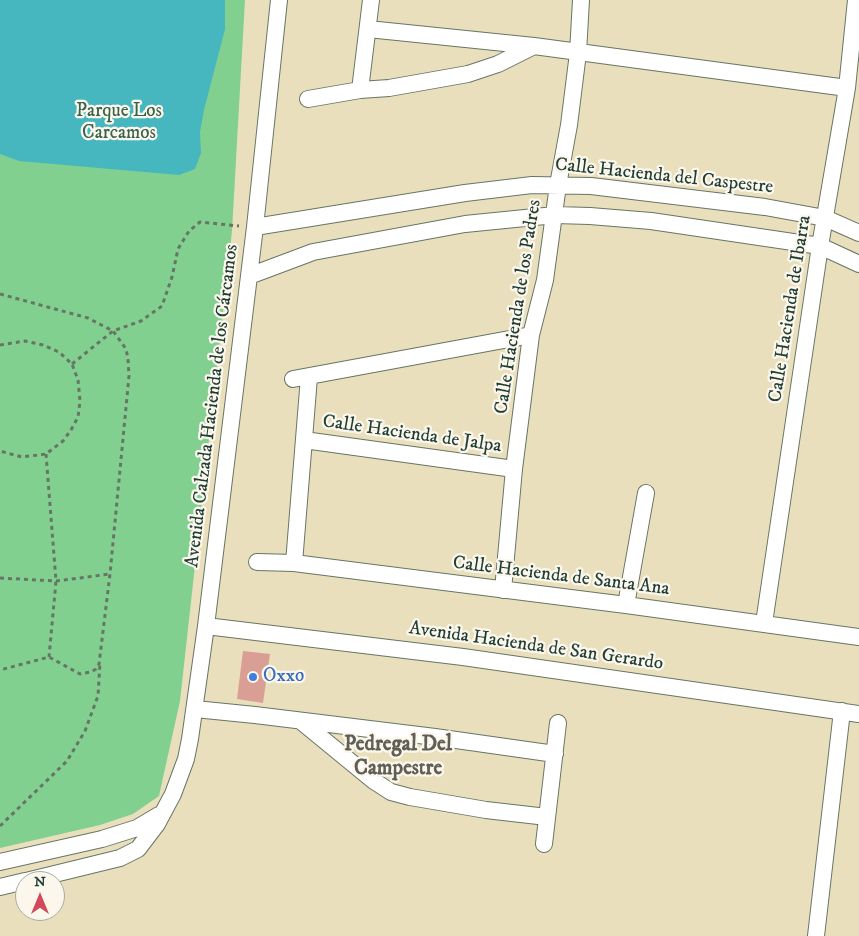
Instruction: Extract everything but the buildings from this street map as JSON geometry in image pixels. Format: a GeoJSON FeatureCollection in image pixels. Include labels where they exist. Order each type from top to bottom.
{"type":"FeatureCollection","features":[{"type":"Feature","properties":{"kind":"street","name":"Avenida Calzada Hacienda de los Cárcamos"},"geometry":{"type":"LineString","coordinates":[[65,871],[120,858],[138,849],[157,824],[180,777],[190,739],[206,626],[255,228],[279,0]]}},
{"type":"Feature","properties":{"kind":"street"},"geometry":{"type":"LineString","coordinates":[[360,90],[371,0]]}},
{"type":"Feature","properties":{"kind":"street","name":"Calle Hacienda de los Padres"},"geometry":{"type":"LineString","coordinates":[[503,590],[514,469],[531,334],[544,280],[569,125],[578,53],[581,0]]}},
{"type":"Feature","properties":{"kind":"street","name":"Calle Hacienda de Ibarra"},"geometry":{"type":"LineString","coordinates":[[764,623],[820,246],[848,88],[856,0]]}},
{"type":"Feature","properties":{"kind":"street"},"geometry":{"type":"LineString","coordinates":[[368,29],[534,46],[848,88]]}},
{"type":"Feature","properties":{"kind":"street"},"geometry":{"type":"LineString","coordinates":[[308,99],[360,90],[389,88],[468,74],[498,64],[534,46]]}},
{"type":"Feature","properties":{"kind":"street","name":"Calle Hacienda del Caspestre"},"geometry":{"type":"LineString","coordinates":[[255,228],[505,188],[558,185],[656,192],[765,206],[825,218],[859,233]]}},
{"type":"Feature","properties":{"kind":"street"},"geometry":{"type":"LineString","coordinates":[[249,276],[313,252],[465,224],[555,215],[651,221],[820,246],[859,264]]}},
{"type":"Feature","properties":{"kind":"street"},"geometry":{"type":"LineString","coordinates":[[294,563],[304,440],[301,378],[531,334]]}},
{"type":"Feature","properties":{"kind":"street","name":"Calle Hacienda de Jalpa"},"geometry":{"type":"LineString","coordinates":[[304,440],[514,469]]}},
{"type":"Feature","properties":{"kind":"street"},"geometry":{"type":"LineString","coordinates":[[626,605],[646,493]]}},
{"type":"Feature","properties":{"kind":"street","name":"Calle Hacienda de Santa Ana"},"geometry":{"type":"LineString","coordinates":[[257,562],[294,563],[859,636]]}},
{"type":"Feature","properties":{"kind":"street","name":"Avenida Hacienda de San Gerardo"},"geometry":{"type":"LineString","coordinates":[[206,626],[463,657],[859,714]]}},
{"type":"Feature","properties":{"kind":"street"},"geometry":{"type":"LineString","coordinates":[[195,709],[436,737],[555,754]]}},
{"type":"Feature","properties":{"kind":"street"},"geometry":{"type":"LineString","coordinates":[[816,936],[842,711]]}},
{"type":"Feature","properties":{"kind":"street"},"geometry":{"type":"LineString","coordinates":[[302,722],[378,784],[391,792],[486,810],[547,816]]}},
{"type":"Feature","properties":{"kind":"street"},"geometry":{"type":"LineString","coordinates":[[544,844],[558,723]]}},
{"type":"Feature","properties":{"kind":"street"},"geometry":{"type":"LineString","coordinates":[[0,862],[102,840],[137,828],[163,812]]}},
{"type":"Feature","properties":{"kind":"street","name":"Avenida Calzada Hacienda de los Cárcamos"},"geometry":{"type":"LineString","coordinates":[[0,887],[15,884]]}},
{"type":"Feature","properties":{"kind":"path"},"geometry":{"type":"LineString","coordinates":[[72,364],[113,330],[141,321],[162,306],[172,277],[178,249],[189,232],[200,222],[255,228]]}},
{"type":"Feature","properties":{"kind":"path"},"geometry":{"type":"LineString","coordinates":[[0,294],[88,318],[113,330],[126,349],[128,359],[128,376],[110,574],[100,658],[98,696],[86,731],[67,761],[0,826]]}},
{"type":"Feature","properties":{"kind":"path"},"geometry":{"type":"LineString","coordinates":[[0,344],[25,341],[59,352],[72,364],[78,380],[80,401],[78,418],[63,441],[46,454],[22,457],[0,451]]}},
{"type":"Feature","properties":{"kind":"path"},"geometry":{"type":"LineString","coordinates":[[46,454],[56,581],[49,658]]}},
{"type":"Feature","properties":{"kind":"path"},"geometry":{"type":"LineString","coordinates":[[0,578],[56,581],[110,574]]}},
{"type":"Feature","properties":{"kind":"path"},"geometry":{"type":"LineString","coordinates":[[0,670],[49,658],[80,674],[96,669],[100,658]]}},
{"type":"Feature","properties":{"kind":"green space","name":"Parque Los Carcamos"},"geometry":{"type":"Polygon","coordinates":[[[0,0],[245,0],[232,231],[180,701],[159,796],[133,814],[100,825],[0,848],[0,0]]]}},
{"type":"Feature","properties":{"kind":"water"},"geometry":{"type":"Polygon","coordinates":[[[0,0],[225,0],[225,29],[204,110],[200,132],[201,153],[195,169],[179,175],[19,161],[0,154],[0,0]]]}},
{"type":"Feature","properties":{"kind":"place","name":"Oxxo"},"geometry":{"type":"Point","coordinates":[253,677]}},
{"type":"Feature","properties":{"kind":"district","name":"Pedregal Del Campestre"},"geometry":{"type":"Point","coordinates":[398,758]}}]}
